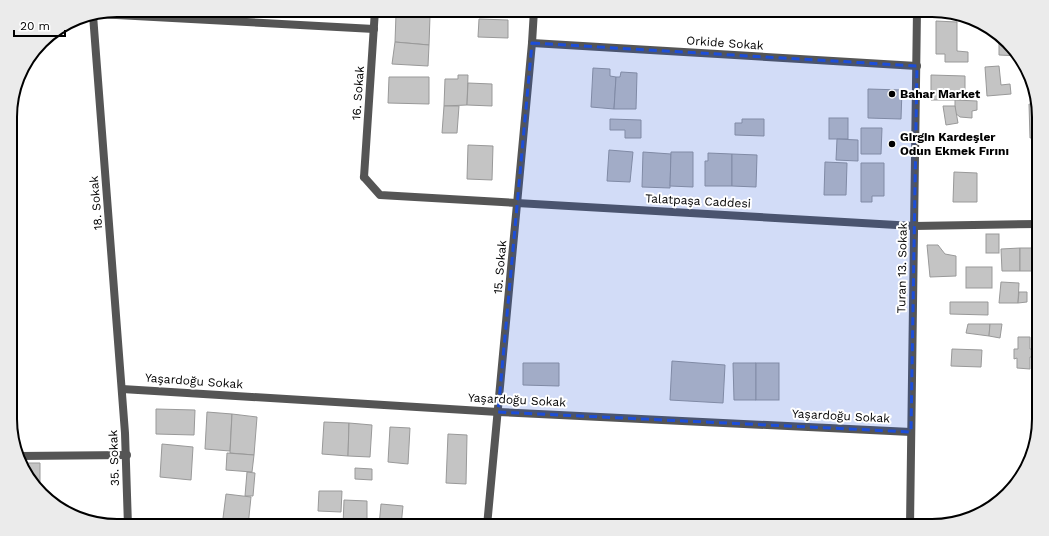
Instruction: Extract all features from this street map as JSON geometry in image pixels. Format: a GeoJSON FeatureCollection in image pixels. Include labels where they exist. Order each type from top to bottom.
{"type":"FeatureCollection","features":[{"type":"Feature","properties":{"kind":"street"},"geometry":{"type":"LineString","coordinates":[[153,17],[374,29]]}},
{"type":"Feature","properties":{"kind":"street","name":"16. Sokak"},"geometry":{"type":"LineString","coordinates":[[364,177],[375,17]]}},
{"type":"Feature","properties":{"kind":"street","name":"15. Sokak"},"geometry":{"type":"LineString","coordinates":[[488,519],[518,203],[534,17]]}},
{"type":"Feature","properties":{"kind":"street","name":"Turan 13. Sokak"},"geometry":{"type":"LineString","coordinates":[[910,519],[917,17]]}},
{"type":"Feature","properties":{"kind":"street","name":"18. Sokak"},"geometry":{"type":"LineString","coordinates":[[93,20],[122,388]]}},
{"type":"Feature","properties":{"kind":"street","name":"Orkide Sokak"},"geometry":{"type":"LineString","coordinates":[[532,43],[916,66]]}},
{"type":"Feature","properties":{"kind":"street","name":"Talatpaşa Caddesi"},"geometry":{"type":"LineString","coordinates":[[364,177],[380,195],[914,226],[1032,224]]}},
{"type":"Feature","properties":{"kind":"street","name":"Yaşardoğu Sokak"},"geometry":{"type":"LineString","coordinates":[[122,388],[498,412],[911,432]]}},
{"type":"Feature","properties":{"kind":"street","name":"35. Sokak"},"geometry":{"type":"LineString","coordinates":[[122,388],[127,455],[128,519]]}},
{"type":"Feature","properties":{"kind":"street"},"geometry":{"type":"LineString","coordinates":[[25,456],[127,455]]}},
{"type":"Feature","properties":{"kind":"highlighted area"},"geometry":{"type":"Polygon","coordinates":[[[532,43],[917,66],[911,432],[498,412],[532,43]]]}},
{"type":"Feature","properties":{"kind":"building"},"geometry":{"type":"Polygon","coordinates":[[[396,17],[430,17],[429,45],[395,42],[396,17]]]}},
{"type":"Feature","properties":{"kind":"building"},"geometry":{"type":"Polygon","coordinates":[[[479,19],[508,20],[508,38],[478,37],[479,19]]]}},
{"type":"Feature","properties":{"kind":"building"},"geometry":{"type":"Polygon","coordinates":[[[936,21],[957,22],[957,51],[968,52],[968,62],[945,62],[945,54],[936,54],[936,21]]]}},
{"type":"Feature","properties":{"kind":"building"},"geometry":{"type":"Polygon","coordinates":[[[395,42],[429,45],[428,66],[392,64],[395,42]]]}},
{"type":"Feature","properties":{"kind":"building"},"geometry":{"type":"Polygon","coordinates":[[[999,43],[1011,56],[999,55],[999,43]]]}},
{"type":"Feature","properties":{"kind":"building"},"geometry":{"type":"Polygon","coordinates":[[[999,66],[1001,85],[1010,84],[1011,94],[987,96],[985,67],[999,66]]]}},
{"type":"Feature","properties":{"kind":"building"},"geometry":{"type":"Polygon","coordinates":[[[593,68],[610,69],[610,76],[616,77],[614,109],[591,107],[593,68]]]}},
{"type":"Feature","properties":{"kind":"building"},"geometry":{"type":"Polygon","coordinates":[[[621,72],[637,73],[636,109],[614,109],[616,77],[620,77],[621,72]]]}},
{"type":"Feature","properties":{"kind":"building"},"geometry":{"type":"Polygon","coordinates":[[[458,75],[468,75],[467,105],[444,106],[445,79],[458,79],[458,75]]]}},
{"type":"Feature","properties":{"kind":"building"},"geometry":{"type":"Polygon","coordinates":[[[931,75],[965,76],[965,100],[931,100],[931,75]]]}},
{"type":"Feature","properties":{"kind":"building"},"geometry":{"type":"Polygon","coordinates":[[[389,77],[429,77],[429,104],[388,103],[389,77]]]}},
{"type":"Feature","properties":{"kind":"building"},"geometry":{"type":"Polygon","coordinates":[[[468,83],[492,84],[492,106],[467,105],[468,83]]]}},
{"type":"Feature","properties":{"kind":"building"},"geometry":{"type":"Polygon","coordinates":[[[868,89],[902,90],[901,119],[868,118],[868,89]]]}},
{"type":"Feature","properties":{"kind":"building"},"geometry":{"type":"Polygon","coordinates":[[[955,100],[977,101],[977,110],[972,111],[972,118],[960,117],[955,113],[955,100]]]}},
{"type":"Feature","properties":{"kind":"building"},"geometry":{"type":"Polygon","coordinates":[[[1029,104],[1031,104],[1032,138],[1030,138],[1029,104]]]}},
{"type":"Feature","properties":{"kind":"building"},"geometry":{"type":"Polygon","coordinates":[[[444,106],[459,106],[457,133],[442,133],[444,106]]]}},
{"type":"Feature","properties":{"kind":"building"},"geometry":{"type":"Polygon","coordinates":[[[943,106],[955,106],[958,123],[946,125],[943,106]]]}},
{"type":"Feature","properties":{"kind":"building"},"geometry":{"type":"Polygon","coordinates":[[[829,118],[848,118],[848,139],[829,139],[829,118]]]}},
{"type":"Feature","properties":{"kind":"building"},"geometry":{"type":"Polygon","coordinates":[[[610,119],[641,120],[641,138],[625,138],[625,130],[610,130],[610,119]]]}},
{"type":"Feature","properties":{"kind":"building"},"geometry":{"type":"Polygon","coordinates":[[[742,119],[764,119],[764,136],[735,135],[735,123],[742,123],[742,119]]]}},
{"type":"Feature","properties":{"kind":"building"},"geometry":{"type":"Polygon","coordinates":[[[861,128],[882,128],[881,154],[861,154],[861,128]]]}},
{"type":"Feature","properties":{"kind":"building"},"geometry":{"type":"Polygon","coordinates":[[[837,139],[858,140],[858,161],[836,160],[837,139]]]}},
{"type":"Feature","properties":{"kind":"building"},"geometry":{"type":"Polygon","coordinates":[[[468,145],[493,146],[492,180],[467,179],[468,145]]]}},
{"type":"Feature","properties":{"kind":"building"},"geometry":{"type":"Polygon","coordinates":[[[609,150],[633,152],[630,182],[607,181],[609,150]]]}},
{"type":"Feature","properties":{"kind":"building"},"geometry":{"type":"Polygon","coordinates":[[[643,152],[671,154],[670,188],[642,187],[643,152]]]}},
{"type":"Feature","properties":{"kind":"building"},"geometry":{"type":"Polygon","coordinates":[[[671,152],[693,152],[693,187],[670,186],[671,152]]]}},
{"type":"Feature","properties":{"kind":"building"},"geometry":{"type":"Polygon","coordinates":[[[708,153],[732,154],[732,186],[705,186],[705,161],[708,161],[708,153]]]}},
{"type":"Feature","properties":{"kind":"building"},"geometry":{"type":"Polygon","coordinates":[[[732,154],[757,155],[756,187],[732,186],[732,154]]]}},
{"type":"Feature","properties":{"kind":"building"},"geometry":{"type":"Polygon","coordinates":[[[825,162],[847,163],[846,195],[824,195],[825,162]]]}},
{"type":"Feature","properties":{"kind":"building"},"geometry":{"type":"Polygon","coordinates":[[[861,163],[884,163],[884,196],[872,196],[872,202],[861,202],[861,163]]]}},
{"type":"Feature","properties":{"kind":"building"},"geometry":{"type":"Polygon","coordinates":[[[954,172],[977,173],[977,202],[953,202],[954,172]]]}},
{"type":"Feature","properties":{"kind":"building"},"geometry":{"type":"Polygon","coordinates":[[[986,234],[999,234],[999,253],[986,253],[986,234]]]}},
{"type":"Feature","properties":{"kind":"building"},"geometry":{"type":"Polygon","coordinates":[[[927,245],[938,245],[945,254],[956,256],[956,276],[930,277],[927,245]]]}},
{"type":"Feature","properties":{"kind":"building"},"geometry":{"type":"Polygon","coordinates":[[[1020,248],[1020,271],[1002,271],[1001,249],[1020,248]]]}},
{"type":"Feature","properties":{"kind":"building"},"geometry":{"type":"Polygon","coordinates":[[[1020,248],[1032,248],[1032,271],[1020,271],[1020,248]]]}},
{"type":"Feature","properties":{"kind":"building"},"geometry":{"type":"Polygon","coordinates":[[[966,267],[992,267],[992,288],[966,288],[966,267]]]}},
{"type":"Feature","properties":{"kind":"building"},"geometry":{"type":"Polygon","coordinates":[[[1001,282],[1019,283],[1018,303],[999,303],[1001,282]]]}},
{"type":"Feature","properties":{"kind":"building"},"geometry":{"type":"Polygon","coordinates":[[[1019,292],[1027,292],[1027,302],[1018,303],[1019,292]]]}},
{"type":"Feature","properties":{"kind":"building"},"geometry":{"type":"Polygon","coordinates":[[[950,302],[988,302],[988,315],[950,314],[950,302]]]}},
{"type":"Feature","properties":{"kind":"building"},"geometry":{"type":"Polygon","coordinates":[[[968,324],[990,324],[989,336],[966,333],[968,324]]]}},
{"type":"Feature","properties":{"kind":"building"},"geometry":{"type":"Polygon","coordinates":[[[990,324],[1002,324],[1000,338],[989,336],[990,324]]]}},
{"type":"Feature","properties":{"kind":"building"},"geometry":{"type":"Polygon","coordinates":[[[1018,337],[1030,337],[1032,357],[1030,357],[1030,369],[1017,368],[1017,358],[1014,359],[1014,349],[1018,349],[1018,337]]]}},
{"type":"Feature","properties":{"kind":"building"},"geometry":{"type":"Polygon","coordinates":[[[952,349],[982,350],[981,367],[951,366],[952,349]]]}},
{"type":"Feature","properties":{"kind":"building"},"geometry":{"type":"Polygon","coordinates":[[[672,361],[725,365],[723,403],[670,400],[672,361]]]}},
{"type":"Feature","properties":{"kind":"building"},"geometry":{"type":"Polygon","coordinates":[[[523,363],[559,363],[559,386],[523,385],[523,363]]]}},
{"type":"Feature","properties":{"kind":"building"},"geometry":{"type":"Polygon","coordinates":[[[733,363],[756,363],[756,400],[734,400],[733,363]]]}},
{"type":"Feature","properties":{"kind":"building"},"geometry":{"type":"Polygon","coordinates":[[[756,363],[779,363],[779,400],[756,400],[756,363]]]}},
{"type":"Feature","properties":{"kind":"building"},"geometry":{"type":"Polygon","coordinates":[[[156,409],[195,410],[194,435],[156,434],[156,409]]]}},
{"type":"Feature","properties":{"kind":"building"},"geometry":{"type":"Polygon","coordinates":[[[207,412],[232,414],[230,451],[205,449],[207,412]]]}},
{"type":"Feature","properties":{"kind":"building"},"geometry":{"type":"Polygon","coordinates":[[[232,414],[257,417],[254,455],[230,453],[232,414]]]}},
{"type":"Feature","properties":{"kind":"building"},"geometry":{"type":"Polygon","coordinates":[[[324,422],[349,423],[348,456],[322,454],[324,422]]]}},
{"type":"Feature","properties":{"kind":"building"},"geometry":{"type":"Polygon","coordinates":[[[349,423],[372,425],[370,457],[348,456],[349,423]]]}},
{"type":"Feature","properties":{"kind":"building"},"geometry":{"type":"Polygon","coordinates":[[[390,427],[410,428],[408,464],[388,462],[390,427]]]}},
{"type":"Feature","properties":{"kind":"building"},"geometry":{"type":"Polygon","coordinates":[[[448,434],[467,435],[466,484],[446,483],[448,434]]]}},
{"type":"Feature","properties":{"kind":"building"},"geometry":{"type":"Polygon","coordinates":[[[162,444],[193,447],[191,480],[160,477],[162,444]]]}},
{"type":"Feature","properties":{"kind":"building"},"geometry":{"type":"Polygon","coordinates":[[[227,453],[254,455],[252,472],[226,470],[227,453]]]}},
{"type":"Feature","properties":{"kind":"building"},"geometry":{"type":"Polygon","coordinates":[[[28,463],[40,463],[40,482],[28,463]]]}},
{"type":"Feature","properties":{"kind":"building"},"geometry":{"type":"Polygon","coordinates":[[[355,468],[372,469],[372,480],[355,479],[355,468]]]}},
{"type":"Feature","properties":{"kind":"building"},"geometry":{"type":"Polygon","coordinates":[[[247,472],[255,473],[253,496],[245,496],[247,472]]]}},
{"type":"Feature","properties":{"kind":"building"},"geometry":{"type":"Polygon","coordinates":[[[319,491],[342,491],[341,512],[318,511],[319,491]]]}},
{"type":"Feature","properties":{"kind":"building"},"geometry":{"type":"Polygon","coordinates":[[[226,494],[251,497],[249,519],[223,519],[226,494]]]}},
{"type":"Feature","properties":{"kind":"building"},"geometry":{"type":"Polygon","coordinates":[[[344,500],[367,501],[367,519],[343,519],[344,500]]]}},
{"type":"Feature","properties":{"kind":"building"},"geometry":{"type":"Polygon","coordinates":[[[381,504],[403,506],[402,519],[380,519],[381,504]]]}},
{"type":"Feature","properties":{"kind":"place","name":"Bahar Market"},"geometry":{"type":"Point","coordinates":[892,94]}},
{"type":"Feature","properties":{"kind":"place","name":"Girgin Kardeşler Odun Ekmek Fırını"},"geometry":{"type":"Point","coordinates":[892,144]}}]}
